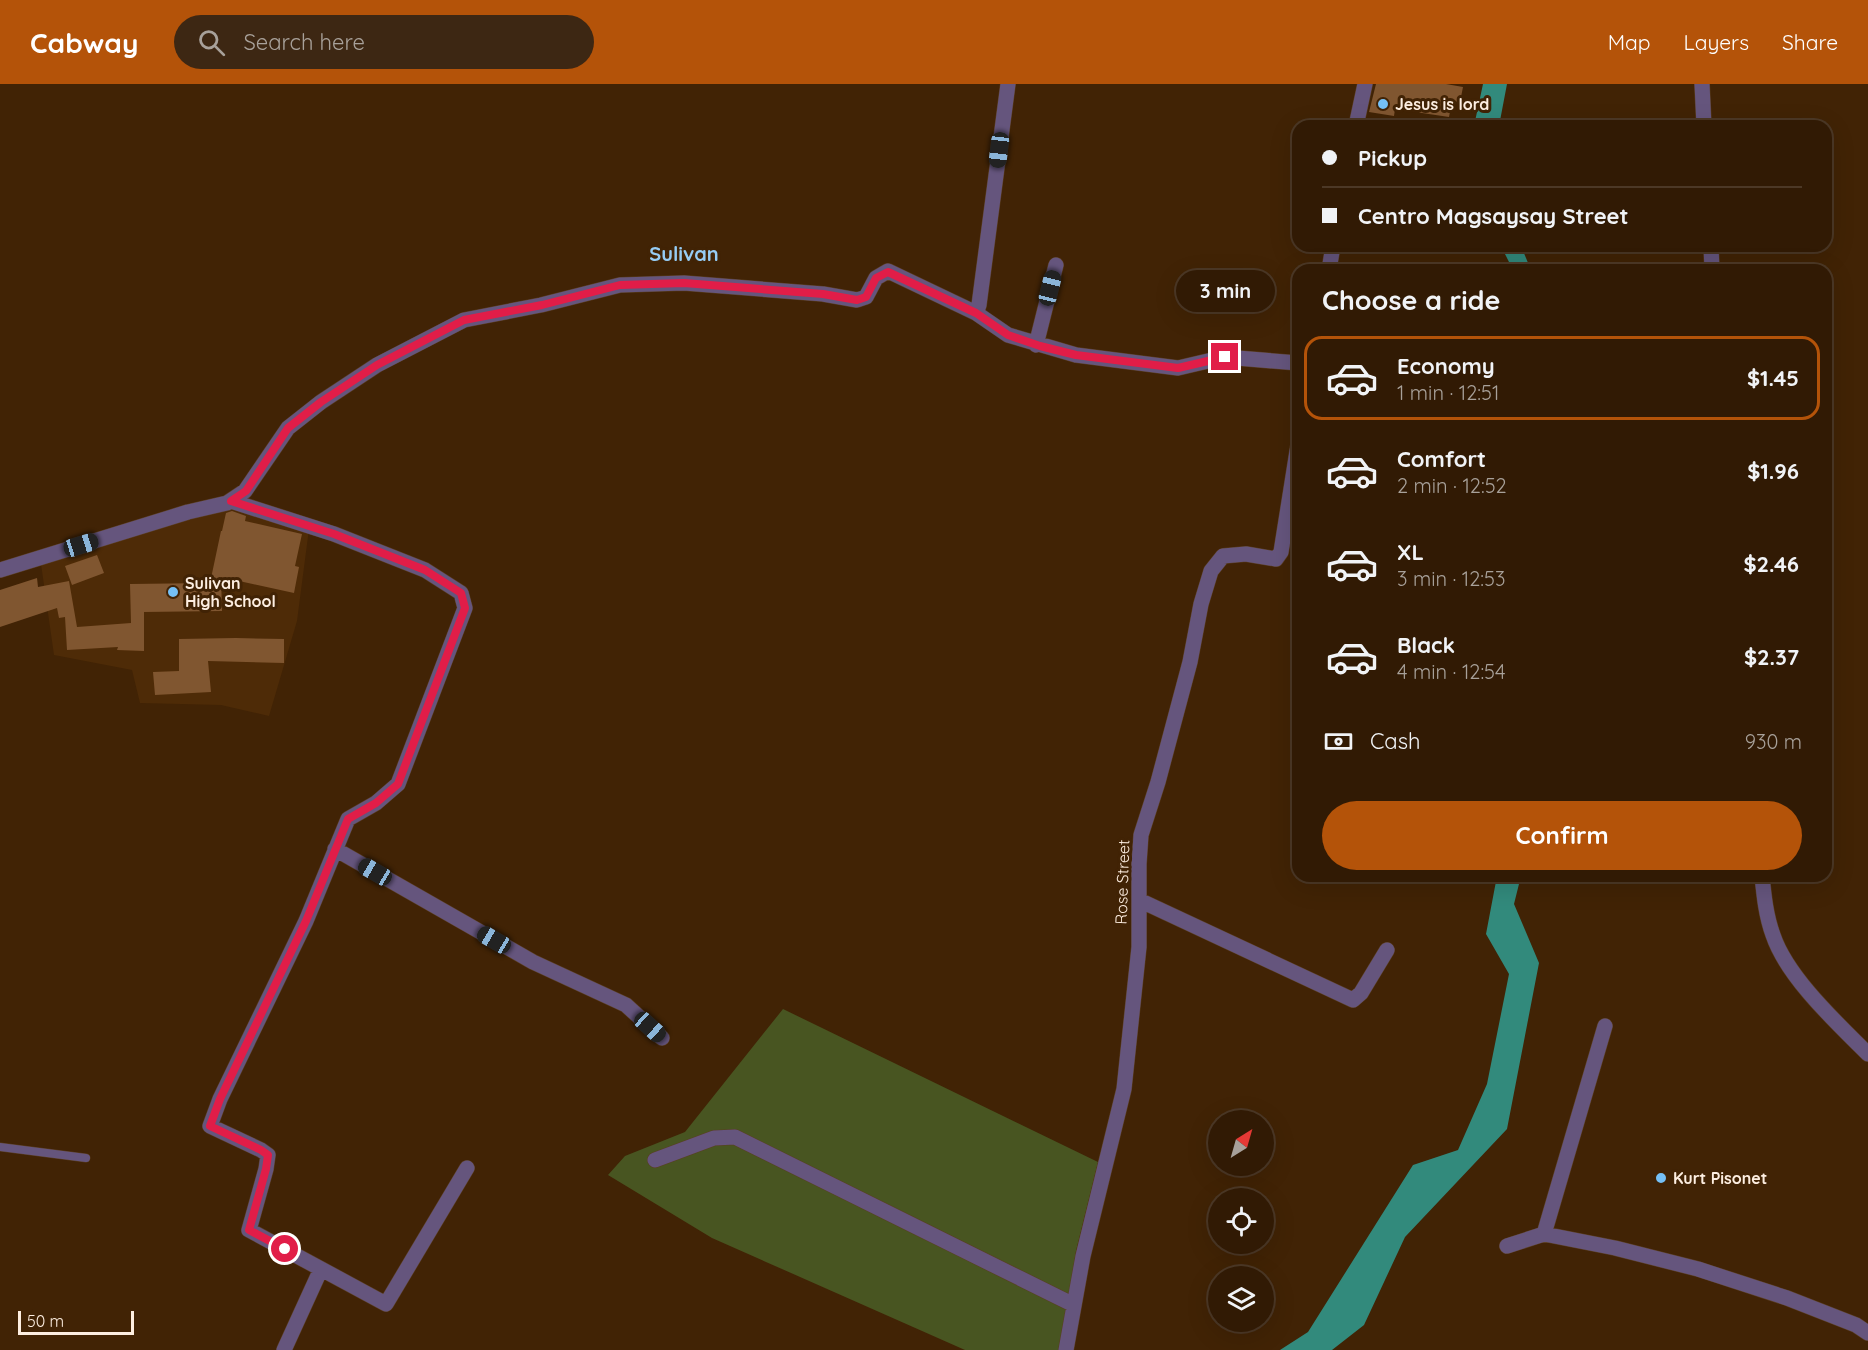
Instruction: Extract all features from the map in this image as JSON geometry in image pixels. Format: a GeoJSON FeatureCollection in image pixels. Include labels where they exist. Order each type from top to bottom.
{"type":"FeatureCollection","features":[{"type":"Feature","properties":{"kind":"street"},"geometry":{"type":"LineString","coordinates":[[976,313],[979,305],[1008,84]]}},
{"type":"Feature","properties":{"kind":"street"},"geometry":{"type":"LineString","coordinates":[[1357,120],[1365,84]]}},
{"type":"Feature","properties":{"kind":"street"},"geometry":{"type":"LineString","coordinates":[[1702,84],[1704,120]]}},
{"type":"Feature","properties":{"kind":"street"},"geometry":{"type":"LineString","coordinates":[[1036,345],[1056,265]]}},
{"type":"Feature","properties":{"kind":"street"},"geometry":{"type":"LineString","coordinates":[[0,570],[231,501],[246,491],[288,428],[321,402],[377,365],[464,320],[542,305],[620,285],[684,283],[823,294],[857,300],[866,297],[876,278],[888,272],[976,313],[1008,335],[1076,355],[1178,368],[1225,357],[1292,363]]}},
{"type":"Feature","properties":{"kind":"street","name":"Rose Street"},"geometry":{"type":"LineString","coordinates":[[1066,1350],[1083,1256],[1124,1089],[1137,970],[1141,835],[1158,782],[1190,662],[1201,604],[1211,571],[1223,556],[1246,554],[1276,559],[1281,552],[1292,483]]}},
{"type":"Feature","properties":{"kind":"street"},"geometry":{"type":"LineString","coordinates":[[231,501],[334,534],[425,570],[461,593],[465,608],[398,784],[376,803],[348,819],[306,921],[220,1099],[210,1126],[268,1155],[249,1230],[386,1304],[467,1168]]}},
{"type":"Feature","properties":{"kind":"street"},"geometry":{"type":"LineString","coordinates":[[335,849],[533,962],[626,1005],[662,1038]]}},
{"type":"Feature","properties":{"kind":"street"},"geometry":{"type":"LineString","coordinates":[[1763,882],[1765,910],[1773,938],[1797,979],[1868,1054]]}},
{"type":"Feature","properties":{"kind":"street"},"geometry":{"type":"LineString","coordinates":[[1139,900],[1353,1000],[1361,993],[1387,950]]}},
{"type":"Feature","properties":{"kind":"street"},"geometry":{"type":"LineString","coordinates":[[1544,1234],[1605,1026]]}},
{"type":"Feature","properties":{"kind":"street"},"geometry":{"type":"LineString","coordinates":[[655,1161],[714,1138],[735,1137],[1074,1305]]}},
{"type":"Feature","properties":{"kind":"street"},"geometry":{"type":"LineString","coordinates":[[1507,1246],[1544,1234],[1615,1248],[1698,1269],[1787,1298],[1856,1325],[1868,1333]]}},
{"type":"Feature","properties":{"kind":"street"},"geometry":{"type":"LineString","coordinates":[[284,1350],[321,1269]]}},
{"type":"Feature","properties":{"kind":"lane"},"geometry":{"type":"LineString","coordinates":[[0,1147],[86,1158]]}},
{"type":"Feature","properties":{"kind":"shaded area","name":"Sulivan High School"},"geometry":{"type":"Polygon","coordinates":[[[232,505],[309,529],[297,621],[269,716],[221,705],[140,703],[132,670],[54,655],[41,564],[232,505]]]}},
{"type":"Feature","properties":{"kind":"green space"},"geometry":{"type":"Polygon","coordinates":[[[783,1009],[1098,1162],[1076,1251],[1069,1295],[739,1132],[715,1144],[735,1143],[1067,1309],[1061,1350],[965,1350],[712,1238],[608,1175],[625,1156],[685,1132],[783,1009]]]}},
{"type":"Feature","properties":{"kind":"water"},"geometry":{"type":"Polygon","coordinates":[[[1483,84],[1507,84],[1500,120],[1475,120],[1483,84]]]}},
{"type":"Feature","properties":{"kind":"water"},"geometry":{"type":"Polygon","coordinates":[[[1504,252],[1524,252],[1528,264],[1510,264],[1504,252]]]}},
{"type":"Feature","properties":{"kind":"water"},"geometry":{"type":"Polygon","coordinates":[[[1496,882],[1520,882],[1514,904],[1539,963],[1507,1129],[1405,1237],[1364,1325],[1332,1350],[1280,1350],[1308,1332],[1413,1165],[1458,1150],[1487,1084],[1509,974],[1486,934],[1496,882]]]}},
{"type":"Feature","properties":{"kind":"building"},"geometry":{"type":"Polygon","coordinates":[[[1376,84],[1446,84],[1463,87],[1460,102],[1452,101],[1449,117],[1395,109],[1394,116],[1369,112],[1376,84]]]}},
{"type":"Feature","properties":{"kind":"building"},"geometry":{"type":"Polygon","coordinates":[[[232,511],[246,516],[245,521],[302,534],[295,566],[299,567],[294,593],[221,577],[222,611],[144,612],[144,651],[117,650],[118,647],[67,650],[65,617],[59,618],[57,608],[0,627],[0,590],[37,578],[38,587],[69,581],[77,627],[131,623],[130,584],[210,583],[226,513],[232,511]]]}},
{"type":"Feature","properties":{"kind":"building"},"geometry":{"type":"Polygon","coordinates":[[[97,555],[104,573],[72,585],[65,566],[97,555]]]}},
{"type":"Feature","properties":{"kind":"building"},"geometry":{"type":"Polygon","coordinates":[[[179,639],[284,639],[284,663],[208,661],[211,692],[155,695],[153,672],[179,671],[179,639]]]}},
{"type":"Feature","properties":{"kind":"place","name":"Jesus is lord"},"geometry":{"type":"Point","coordinates":[1383,104]}},
{"type":"Feature","properties":{"kind":"place","name":"Sulivan High School"},"geometry":{"type":"Point","coordinates":[173,592]}},
{"type":"Feature","properties":{"kind":"place","name":"Kurt Pisonet"},"geometry":{"type":"Point","coordinates":[1661,1178]}},
{"type":"Feature","properties":{"kind":"district","name":"Sulivan"},"geometry":{"type":"Point","coordinates":[684,254]}},
{"type":"Feature","properties":{"kind":"route"},"geometry":{"type":"LineString","coordinates":[[285,1249],[249,1230],[268,1155],[210,1126],[220,1099],[306,921],[348,819],[376,803],[398,784],[465,608],[461,593],[425,570],[334,534],[231,501],[246,491],[288,428],[321,402],[377,365],[464,320],[542,305],[620,285],[684,283],[823,294],[857,300],[866,297],[876,278],[888,272],[976,313],[1008,335],[1040,346],[1076,355],[1178,368],[1225,357]]}}]}
